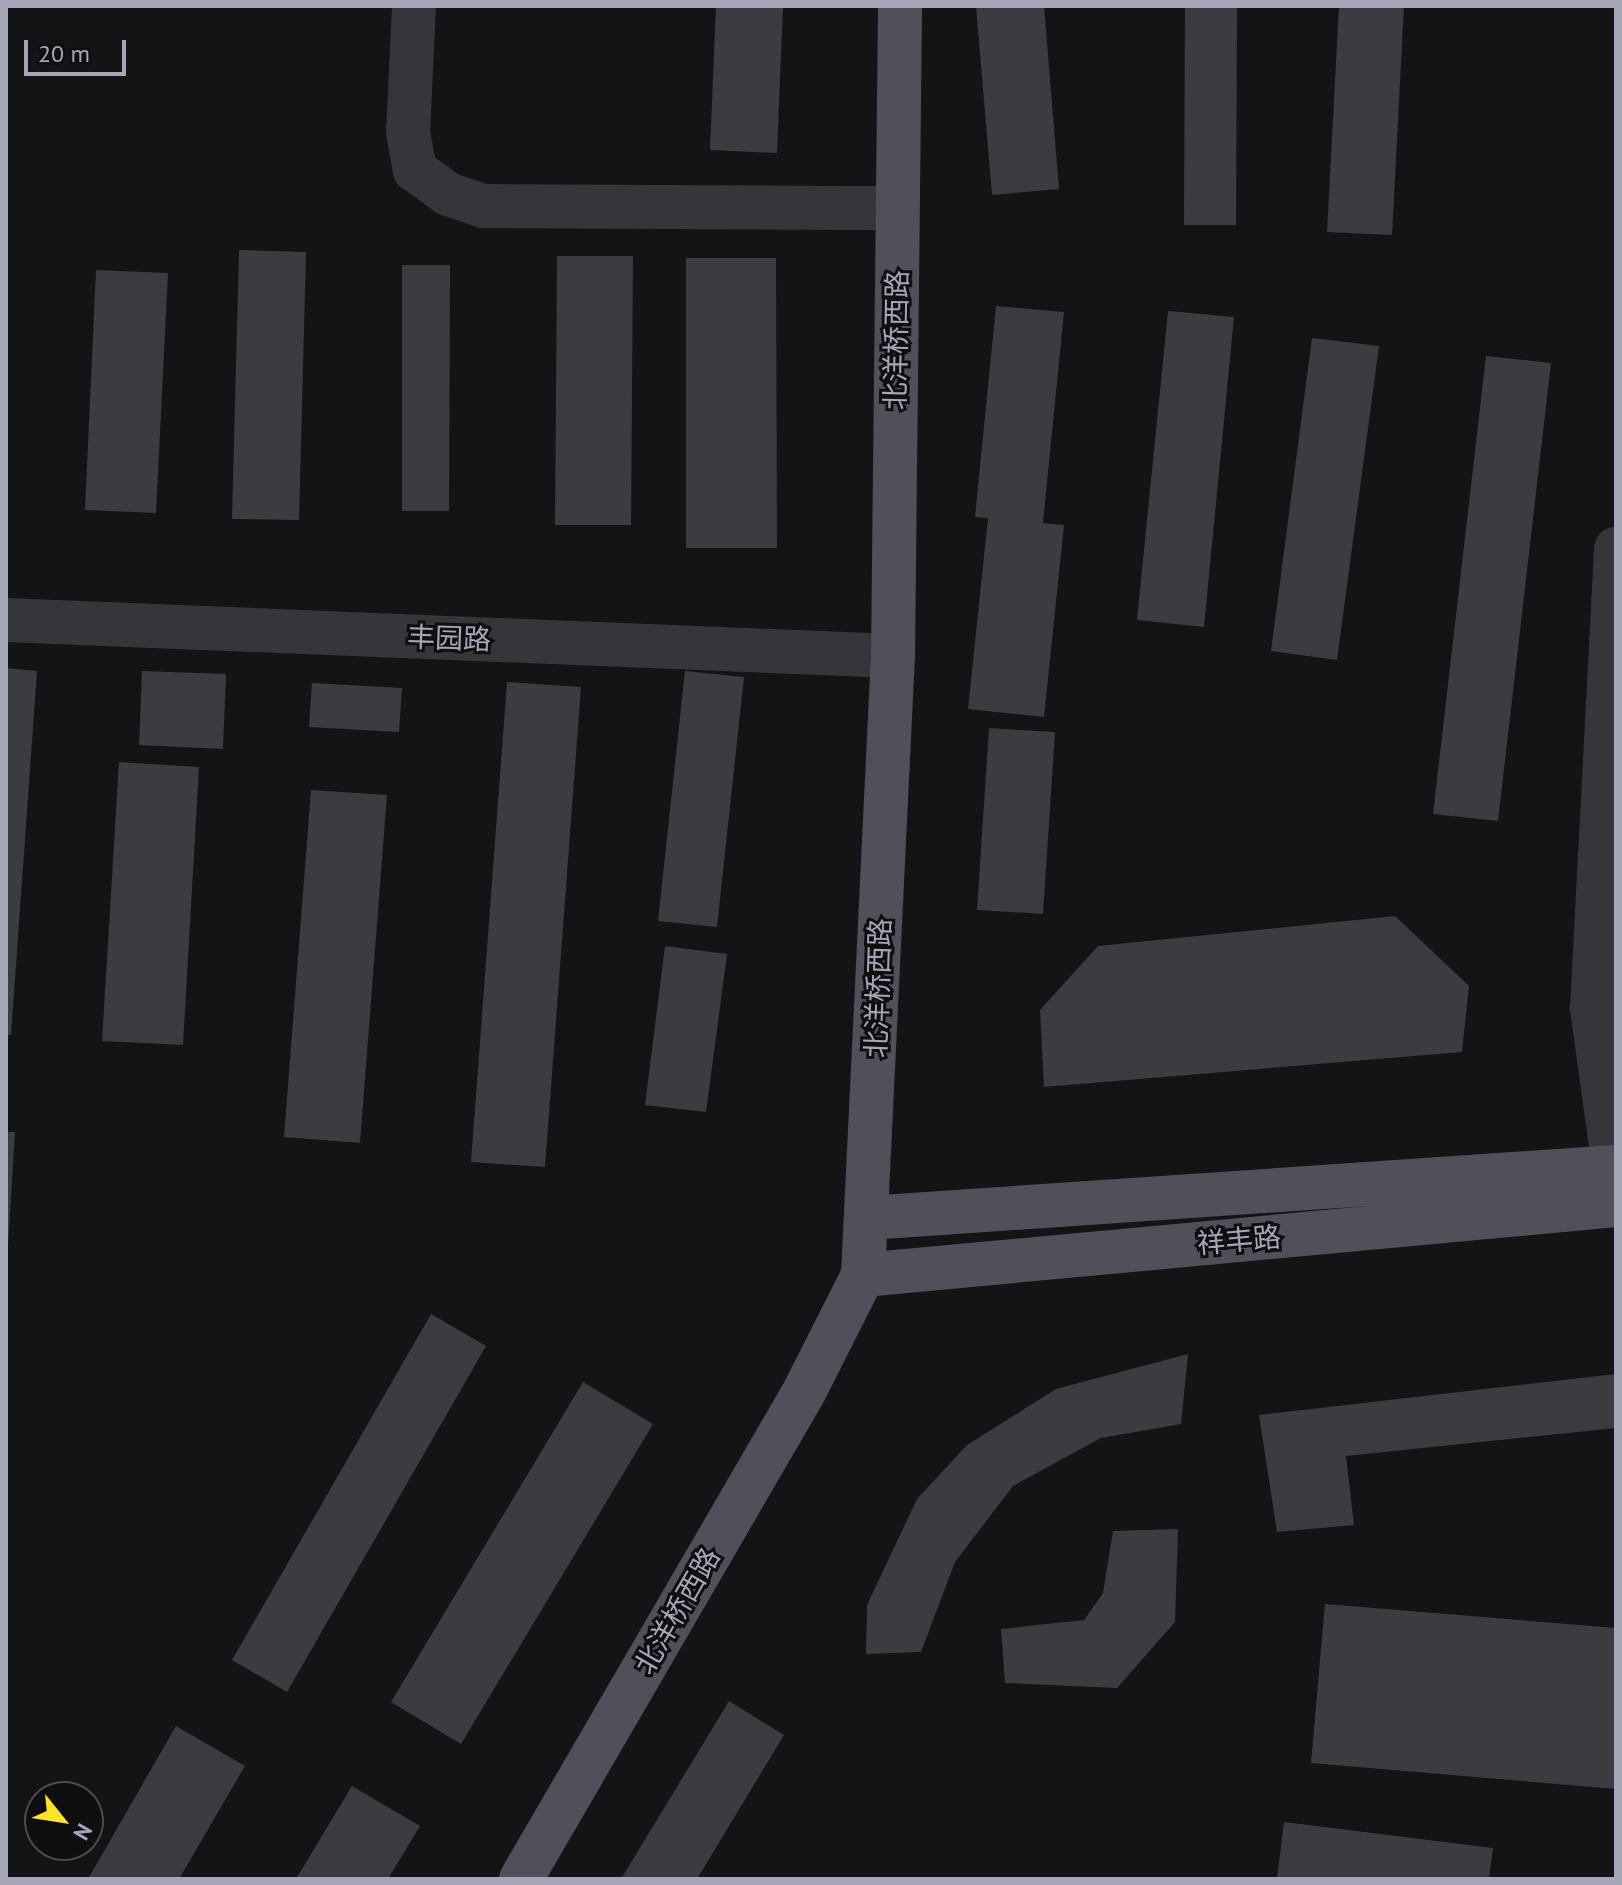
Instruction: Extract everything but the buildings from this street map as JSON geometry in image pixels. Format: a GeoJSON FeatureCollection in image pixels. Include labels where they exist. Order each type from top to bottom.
{"type":"FeatureCollection","features":[{"type":"Feature","properties":{"kind":"main road","name":"北洋桥西路"},"geometry":{"type":"LineString","coordinates":[[521,1879],[804,1392],[863,1275],[893,656],[900,6]]}},
{"type":"Feature","properties":{"kind":"main road","name":"祥丰路"},"geometry":{"type":"LineString","coordinates":[[868,1218],[1615,1180]]}},
{"type":"Feature","properties":{"kind":"main road","name":"祥丰路"},"geometry":{"type":"LineString","coordinates":[[863,1275],[1615,1180]]}},
{"type":"Feature","properties":{"kind":"street"},"geometry":{"type":"LineString","coordinates":[[414,6],[408,132],[415,170],[448,194],[483,206],[897,208]]}},
{"type":"Feature","properties":{"kind":"street"},"geometry":{"type":"LineString","coordinates":[[1615,1180],[1592,1008],[1616,549]]}},
{"type":"Feature","properties":{"kind":"street","name":"丰园路"},"geometry":{"type":"LineString","coordinates":[[6,620],[893,656]]}}]}
